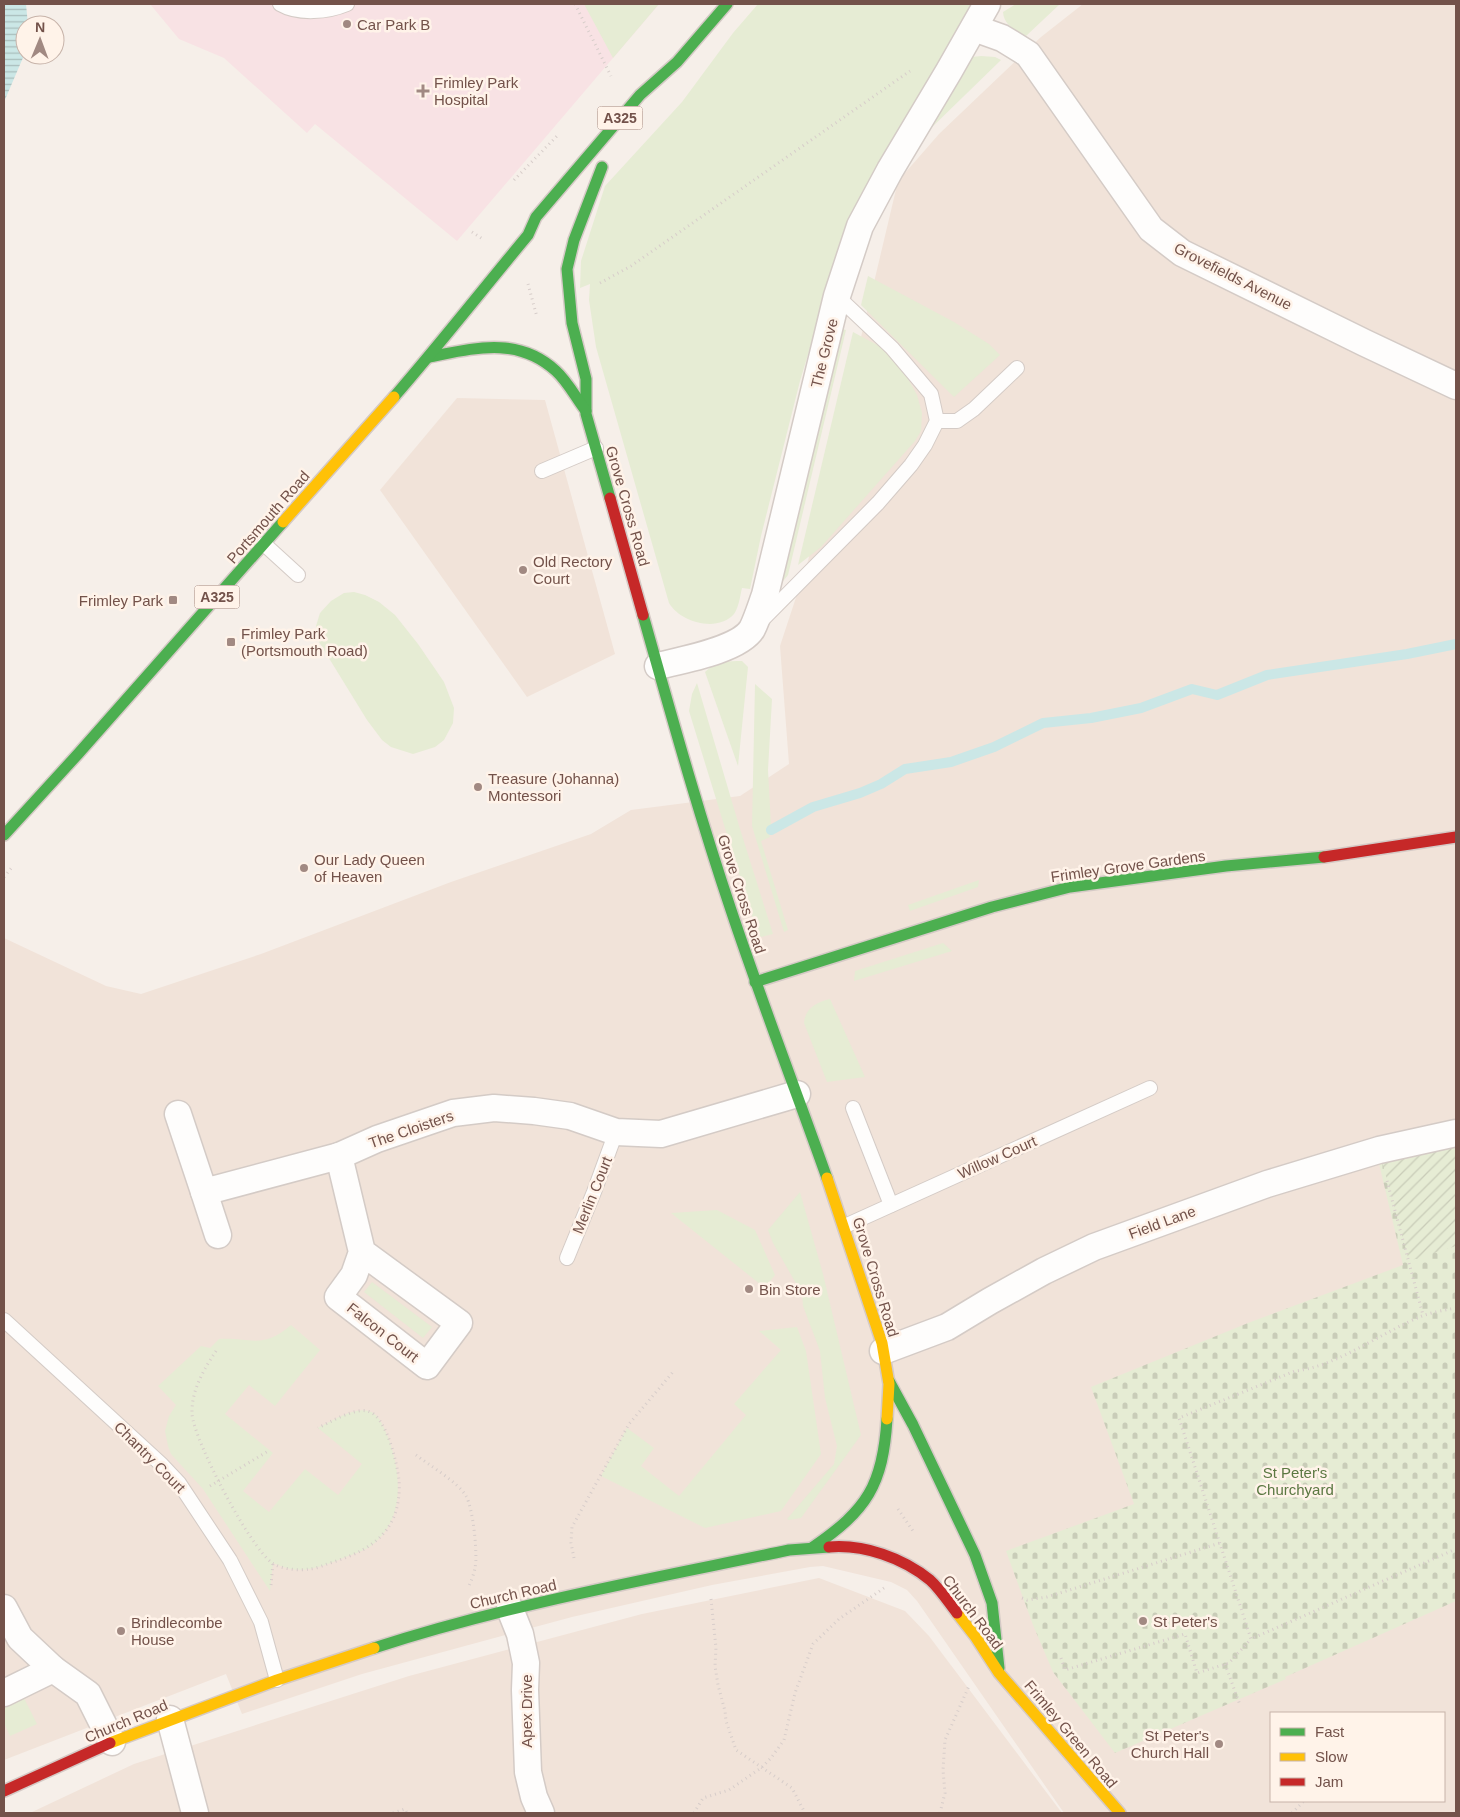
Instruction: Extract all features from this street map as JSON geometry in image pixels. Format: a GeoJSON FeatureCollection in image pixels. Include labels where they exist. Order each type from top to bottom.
{"type":"FeatureCollection","features":[{"type":"Feature","properties":{"kind":"main road","name":"Portsmouth Road"},"geometry":{"type":"LineString","coordinates":[[4,835],[429,357],[528,235],[536,217],[640,95],[677,62],[727,4]]}},
{"type":"Feature","properties":{"kind":"main road","name":"Portsmouth Road"},"geometry":{"type":"LineString","coordinates":[[661,92],[677,62]]}},
{"type":"Feature","properties":{"kind":"main road","name":"Grove Cross Road"},"geometry":{"type":"LineString","coordinates":[[583,188],[605,163],[574,240],[567,268],[572,323],[586,378],[586,411],[686,766],[720,879],[755,982],[845,1226],[884,1351],[890,1381],[886,1436],[879,1474],[874,1486],[861,1507],[851,1518],[814,1547]]}},
{"type":"Feature","properties":{"kind":"main road"},"geometry":{"type":"LineString","coordinates":[[528,235],[544,231]]}},
{"type":"Feature","properties":{"kind":"main road","name":"Grove Cross Road"},"geometry":{"type":"LineString","coordinates":[[429,357],[472,348],[501,346],[519,348],[540,358],[556,372],[586,411]]}},
{"type":"Feature","properties":{"kind":"main road","name":"Frimley Grove Gardens"},"geometry":{"type":"LineString","coordinates":[[755,982],[992,907],[1070,887],[1226,866],[1309,859],[1456,837]]}},
{"type":"Feature","properties":{"kind":"main road","name":"Grove Cross Road"},"geometry":{"type":"LineString","coordinates":[[890,1381],[975,1554],[992,1602],[999,1673]]}},
{"type":"Feature","properties":{"kind":"main road","name":"Church Road"},"geometry":{"type":"LineString","coordinates":[[4,1791],[170,1718],[408,1637],[510,1609],[789,1550],[814,1547],[853,1547],[884,1555],[906,1564],[938,1589],[975,1636],[999,1673]]}},
{"type":"Feature","properties":{"kind":"main road","name":"Frimley Green Road"},"geometry":{"type":"LineString","coordinates":[[999,1673],[1120,1813]]}},
{"type":"Feature","properties":{"kind":"street","name":"The Grove"},"geometry":{"type":"LineString","coordinates":[[751,630],[765,595],[838,296],[860,226],[890,170],[987,4]]}},
{"type":"Feature","properties":{"kind":"street","name":"Grovefields Avenue"},"geometry":{"type":"LineString","coordinates":[[974,28],[1002,38],[1028,54],[1151,229],[1182,253],[1456,386]]}},
{"type":"Feature","properties":{"kind":"street"},"geometry":{"type":"LineString","coordinates":[[658,666],[739,642],[751,630]]}},
{"type":"Feature","properties":{"kind":"street","name":"The Cloisters"},"geometry":{"type":"LineString","coordinates":[[204,1192],[339,1156],[377,1139],[453,1113],[494,1108],[534,1111],[570,1116],[616,1132],[660,1134],[796,1094]]}},
{"type":"Feature","properties":{"kind":"street"},"geometry":{"type":"LineString","coordinates":[[178,1114],[218,1235]]}},
{"type":"Feature","properties":{"kind":"street","name":"Field Lane"},"geometry":{"type":"LineString","coordinates":[[884,1351],[947,1327],[1044,1271],[1094,1246],[1267,1184],[1379,1150],[1456,1133]]}},
{"type":"Feature","properties":{"kind":"street"},"geometry":{"type":"LineString","coordinates":[[339,1156],[362,1252]]}},
{"type":"Feature","properties":{"kind":"street","name":"Falcon Court"},"geometry":{"type":"LineString","coordinates":[[362,1252],[459,1323],[426,1366],[338,1297],[354,1275],[362,1252]]}},
{"type":"Feature","properties":{"kind":"street"},"geometry":{"type":"LineString","coordinates":[[4,1608],[20,1638],[54,1669],[88,1694],[112,1742]]}},
{"type":"Feature","properties":{"kind":"street","name":"Apex Drive"},"geometry":{"type":"LineString","coordinates":[[510,1609],[520,1634],[526,1663],[524,1690],[528,1772],[534,1797],[541,1813]]}},
{"type":"Feature","properties":{"kind":"street"},"geometry":{"type":"LineString","coordinates":[[4,1693],[54,1669]]}},
{"type":"Feature","properties":{"kind":"street"},"geometry":{"type":"LineString","coordinates":[[170,1718],[195,1813]]}},
{"type":"Feature","properties":{"kind":"lane"},"geometry":{"type":"LineString","coordinates":[[280,4],[298,10],[310,11],[324,10],[347,4]]}},
{"type":"Feature","properties":{"kind":"lane"},"geometry":{"type":"LineString","coordinates":[[751,630],[878,503],[911,465],[925,445],[937,421],[931,394],[892,348],[838,296]]}},
{"type":"Feature","properties":{"kind":"lane"},"geometry":{"type":"LineString","coordinates":[[937,421],[957,421],[974,409],[1017,368]]}},
{"type":"Feature","properties":{"kind":"lane"},"geometry":{"type":"LineString","coordinates":[[542,471],[596,448]]}},
{"type":"Feature","properties":{"kind":"lane"},"geometry":{"type":"LineString","coordinates":[[264,544],[298,575]]}},
{"type":"Feature","properties":{"kind":"lane","name":"Willow Court"},"geometry":{"type":"LineString","coordinates":[[845,1226],[1150,1088]]}},
{"type":"Feature","properties":{"kind":"lane"},"geometry":{"type":"LineString","coordinates":[[853,1108],[891,1205]]}},
{"type":"Feature","properties":{"kind":"lane","name":"Merlin Court"},"geometry":{"type":"LineString","coordinates":[[567,1258],[616,1132]]}},
{"type":"Feature","properties":{"kind":"lane","name":"Chantry Court"},"geometry":{"type":"LineString","coordinates":[[4,1320],[162,1464],[179,1483],[230,1560],[261,1622],[277,1680]]}},
{"type":"Feature","properties":{"kind":"path"},"geometry":{"type":"LineString","coordinates":[[575,4],[611,76]]}},
{"type":"Feature","properties":{"kind":"path"},"geometry":{"type":"LineString","coordinates":[[599,283],[631,266],[918,66]]}},
{"type":"Feature","properties":{"kind":"path"},"geometry":{"type":"LineString","coordinates":[[514,180],[557,136]]}},
{"type":"Feature","properties":{"kind":"path"},"geometry":{"type":"LineString","coordinates":[[472,232],[480,238]]}},
{"type":"Feature","properties":{"kind":"path"},"geometry":{"type":"LineString","coordinates":[[526,277],[538,321]]}},
{"type":"Feature","properties":{"kind":"path"},"geometry":{"type":"LineString","coordinates":[[1379,1150],[1423,1315]]}},
{"type":"Feature","properties":{"kind":"path"},"geometry":{"type":"LineString","coordinates":[[1251,1639],[1179,1418],[1295,1371],[1305,1370],[1335,1359],[1423,1315],[1456,1308]]}},
{"type":"Feature","properties":{"kind":"path"},"geometry":{"type":"LineString","coordinates":[[216,1351],[197,1386],[192,1407],[196,1433],[218,1482],[252,1537],[273,1563],[291,1569],[310,1569],[339,1560],[366,1548],[377,1540],[396,1512],[399,1480],[394,1452],[385,1429],[377,1416],[369,1411],[360,1410],[318,1428]]}},
{"type":"Feature","properties":{"kind":"path"},"geometry":{"type":"LineString","coordinates":[[574,1558],[571,1544],[572,1527],[629,1424],[673,1372]]}},
{"type":"Feature","properties":{"kind":"path"},"geometry":{"type":"LineString","coordinates":[[218,1482],[270,1450]]}},
{"type":"Feature","properties":{"kind":"path"},"geometry":{"type":"LineString","coordinates":[[416,1455],[452,1482],[466,1496],[475,1535],[476,1552],[475,1569],[466,1594]]}},
{"type":"Feature","properties":{"kind":"path"},"geometry":{"type":"LineString","coordinates":[[895,1506],[918,1536]]}},
{"type":"Feature","properties":{"kind":"path"},"geometry":{"type":"LineString","coordinates":[[1019,1598],[1027,1600],[1047,1597],[1220,1543]]}},
{"type":"Feature","properties":{"kind":"path"},"geometry":{"type":"LineString","coordinates":[[1061,1658],[1065,1670],[1185,1634],[1198,1673],[1228,1663],[1251,1639],[1456,1549]]}},
{"type":"Feature","properties":{"kind":"path"},"geometry":{"type":"LineString","coordinates":[[694,1813],[703,1798],[729,1790],[761,1768],[784,1740],[796,1693],[812,1644],[839,1619],[886,1586]]}},
{"type":"Feature","properties":{"kind":"path"},"geometry":{"type":"LineString","coordinates":[[710,1591],[716,1648],[715,1666],[726,1721],[736,1750],[792,1788],[806,1813]]}},
{"type":"Feature","properties":{"kind":"path"},"geometry":{"type":"LineString","coordinates":[[1225,1664],[1240,1705]]}},
{"type":"Feature","properties":{"kind":"path"},"geometry":{"type":"LineString","coordinates":[[940,1813],[945,1793],[943,1770],[946,1740],[950,1726],[971,1681]]}},
{"type":"Feature","properties":{"kind":"path"},"geometry":{"type":"LineString","coordinates":[[1292,1813],[1303,1802]]}},
{"type":"Feature","properties":{"kind":"path"},"geometry":{"type":"LineString","coordinates":[[393,1813],[406,1809],[407,1813]]}},
{"type":"Feature","properties":{"kind":"shaded area","name":"Frimley Park Hospital"},"geometry":{"type":"Polygon","coordinates":[[[150,4],[659,4],[457,241],[315,124],[307,133],[224,58],[179,39],[150,4]]]}},
{"type":"Feature","properties":{"kind":"shaded area"},"geometry":{"type":"Polygon","coordinates":[[[1083,4],[1456,4],[1456,1813],[1064,1813],[917,1601],[907,1590],[891,1582],[823,1566],[712,1585],[572,1617],[362,1674],[242,1714],[226,1674],[4,1760],[4,938],[106,986],[141,994],[261,954],[451,882],[591,834],[631,810],[740,796],[789,764],[780,646],[808,561],[898,181],[939,134],[1041,37],[1083,4]]]}},
{"type":"Feature","properties":{"kind":"shaded area"},"geometry":{"type":"Polygon","coordinates":[[[457,398],[545,400],[615,654],[527,697],[380,490],[457,398]]]}},
{"type":"Feature","properties":{"kind":"shaded area"},"geometry":{"type":"Polygon","coordinates":[[[819,1578],[905,1611],[929,1636],[1062,1813],[30,1813],[134,1764],[409,1676],[642,1614],[819,1578]]]}},
{"type":"Feature","properties":{"kind":"green space"},"geometry":{"type":"Polygon","coordinates":[[[584,4],[659,4],[613,58],[584,4]]]}},
{"type":"Feature","properties":{"kind":"green space"},"geometry":{"type":"Polygon","coordinates":[[[758,4],[973,4],[883,156],[846,228],[800,381],[761,536],[750,589],[742,588],[736,611],[727,620],[709,624],[690,620],[674,610],[669,603],[596,347],[589,300],[590,284],[580,288],[581,261],[605,186],[682,102],[733,33],[758,4]]]}},
{"type":"Feature","properties":{"kind":"green space"},"geometry":{"type":"Polygon","coordinates":[[[1016,4],[1060,4],[1026,36],[1005,21],[1003,12],[1016,4]]]}},
{"type":"Feature","properties":{"kind":"green space"},"geometry":{"type":"Polygon","coordinates":[[[972,57],[995,57],[1001,60],[928,131],[972,57]]]}},
{"type":"Feature","properties":{"kind":"green space"},"geometry":{"type":"Polygon","coordinates":[[[868,276],[954,322],[989,344],[1000,355],[954,397],[861,305],[868,276]]]}},
{"type":"Feature","properties":{"kind":"green space"},"geometry":{"type":"Polygon","coordinates":[[[839,328],[846,330],[788,575],[779,586],[839,328]]]}},
{"type":"Feature","properties":{"kind":"green space"},"geometry":{"type":"Polygon","coordinates":[[[853,332],[881,347],[907,377],[917,395],[922,413],[921,431],[915,441],[821,547],[798,565],[853,332]]]}},
{"type":"Feature","properties":{"kind":"green space"},"geometry":{"type":"Polygon","coordinates":[[[354,592],[379,602],[395,615],[444,682],[454,708],[453,723],[444,740],[435,747],[413,754],[391,747],[382,740],[367,720],[319,642],[316,626],[320,613],[331,601],[344,593],[354,592]]]}},
{"type":"Feature","properties":{"kind":"green space"},"geometry":{"type":"Polygon","coordinates":[[[742,661],[748,667],[738,766],[705,672],[717,664],[742,661]]]}},
{"type":"Feature","properties":{"kind":"green space"},"geometry":{"type":"Polygon","coordinates":[[[697,683],[773,934],[761,937],[756,929],[689,711],[692,694],[697,683]]]}},
{"type":"Feature","properties":{"kind":"green space"},"geometry":{"type":"Polygon","coordinates":[[[755,684],[772,699],[768,770],[771,826],[767,829],[770,837],[761,841],[788,930],[784,932],[752,826],[755,684]]]}},
{"type":"Feature","properties":{"kind":"green space"},"geometry":{"type":"Polygon","coordinates":[[[979,880],[978,887],[910,911],[908,905],[979,880]]]}},
{"type":"Feature","properties":{"kind":"green space"},"geometry":{"type":"Polygon","coordinates":[[[943,943],[952,951],[854,981],[855,971],[943,943]]]}},
{"type":"Feature","properties":{"kind":"green space"},"geometry":{"type":"Polygon","coordinates":[[[830,999],[865,1077],[827,1082],[804,1023],[807,1013],[812,1006],[830,999]]]}},
{"type":"Feature","properties":{"kind":"green space","name":"St Peter's Churchyard"},"geometry":{"type":"Polygon","coordinates":[[[1456,1139],[1456,1601],[1285,1677],[1286,1679],[1115,1753],[1053,1672],[1033,1625],[1006,1551],[1134,1504],[1091,1387],[1248,1323],[1403,1265],[1377,1155],[1456,1139]]]}},
{"type":"Feature","properties":{"kind":"green space"},"geometry":{"type":"Polygon","coordinates":[[[1456,1139],[1456,1246],[1409,1261],[1380,1154],[1456,1139]]]}},
{"type":"Feature","properties":{"kind":"green space"},"geometry":{"type":"Polygon","coordinates":[[[800,1192],[823,1274],[861,1435],[801,1518],[789,1520],[787,1519],[834,1464],[837,1446],[825,1398],[820,1351],[803,1306],[802,1294],[773,1243],[768,1230],[800,1192]]]}},
{"type":"Feature","properties":{"kind":"green space"},"geometry":{"type":"Polygon","coordinates":[[[717,1210],[755,1230],[775,1275],[765,1288],[671,1213],[717,1210]]]}},
{"type":"Feature","properties":{"kind":"green space"},"geometry":{"type":"Polygon","coordinates":[[[372,1282],[432,1327],[423,1338],[364,1292],[372,1282]]]}},
{"type":"Feature","properties":{"kind":"green space"},"geometry":{"type":"Polygon","coordinates":[[[291,1325],[320,1350],[275,1406],[249,1385],[225,1414],[273,1453],[243,1491],[269,1512],[305,1469],[338,1495],[362,1464],[318,1428],[342,1416],[362,1410],[372,1412],[381,1421],[388,1437],[396,1467],[398,1497],[389,1525],[368,1548],[311,1569],[297,1570],[273,1563],[270,1591],[203,1489],[171,1454],[165,1431],[169,1416],[176,1405],[158,1386],[201,1346],[210,1348],[219,1339],[264,1340],[281,1333],[291,1325]]]}},
{"type":"Feature","properties":{"kind":"green space"},"geometry":{"type":"Polygon","coordinates":[[[797,1327],[806,1351],[821,1454],[781,1511],[705,1528],[601,1476],[627,1428],[654,1448],[641,1466],[679,1496],[746,1415],[734,1404],[781,1350],[759,1331],[797,1327]]]}},
{"type":"Feature","properties":{"kind":"green space"},"geometry":{"type":"Polygon","coordinates":[[[24,1698],[37,1724],[10,1736],[4,1723],[4,1708],[24,1698]]]}},
{"type":"Feature","properties":{"kind":"water"},"geometry":{"type":"Polygon","coordinates":[[[4,4],[26,4],[27,15],[15,15],[15,65],[20,65],[4,102],[4,4]]]}},
{"type":"Feature","properties":{"kind":"waterway"},"geometry":{"type":"LineString","coordinates":[[771,830],[813,807],[860,793],[881,784],[905,769],[951,762],[994,747],[1043,723],[1091,718],[1141,708],[1192,689],[1217,695],[1267,675],[1407,654],[1456,644]]}},
{"type":"Feature","properties":{"kind":"traffic: fast"},"geometry":{"type":"LineString","coordinates":[[394,397],[528,235],[536,217],[640,95],[677,62],[727,4]]}},
{"type":"Feature","properties":{"kind":"traffic: fast"},"geometry":{"type":"LineString","coordinates":[[602,167],[574,240],[567,269],[572,323],[586,379],[586,414],[610,498]]}},
{"type":"Feature","properties":{"kind":"traffic: fast"},"geometry":{"type":"LineString","coordinates":[[429,357],[479,348],[511,349],[527,353],[542,360],[556,371],[586,411]]}},
{"type":"Feature","properties":{"kind":"traffic: fast"},"geometry":{"type":"LineString","coordinates":[[4,835],[283,522]]}},
{"type":"Feature","properties":{"kind":"traffic: fast"},"geometry":{"type":"LineString","coordinates":[[643,615],[685,763],[719,873],[754,977],[827,1178]]}},
{"type":"Feature","properties":{"kind":"traffic: fast"},"geometry":{"type":"LineString","coordinates":[[755,982],[992,907],[1070,887],[1226,866],[1324,857]]}},
{"type":"Feature","properties":{"kind":"traffic: fast"},"geometry":{"type":"LineString","coordinates":[[889,1381],[913,1425],[975,1555],[992,1603],[999,1668]]}},
{"type":"Feature","properties":{"kind":"traffic: fast"},"geometry":{"type":"LineString","coordinates":[[813,1547],[847,1521],[869,1494],[881,1462],[887,1419]]}},
{"type":"Feature","properties":{"kind":"traffic: fast"},"geometry":{"type":"LineString","coordinates":[[374,1648],[476,1618],[580,1593],[789,1550],[829,1547]]}},
{"type":"Feature","properties":{"kind":"traffic: slow"},"geometry":{"type":"LineString","coordinates":[[283,522],[394,397]]}},
{"type":"Feature","properties":{"kind":"traffic: slow"},"geometry":{"type":"LineString","coordinates":[[827,1178],[882,1343],[889,1384],[887,1419]]}},
{"type":"Feature","properties":{"kind":"traffic: slow"},"geometry":{"type":"LineString","coordinates":[[957,1613],[975,1636],[999,1673],[1120,1813]]}},
{"type":"Feature","properties":{"kind":"traffic: slow"},"geometry":{"type":"LineString","coordinates":[[110,1743],[277,1680],[374,1648]]}},
{"type":"Feature","properties":{"kind":"traffic: jam"},"geometry":{"type":"LineString","coordinates":[[610,498],[643,615]]}},
{"type":"Feature","properties":{"kind":"traffic: jam"},"geometry":{"type":"LineString","coordinates":[[1324,857],[1456,837]]}},
{"type":"Feature","properties":{"kind":"traffic: jam"},"geometry":{"type":"LineString","coordinates":[[829,1547],[869,1550],[908,1565],[930,1580],[957,1613]]}},
{"type":"Feature","properties":{"kind":"traffic: jam"},"geometry":{"type":"LineString","coordinates":[[4,1791],[110,1743]]}},
{"type":"Feature","properties":{"kind":"place","name":"Car Park B"},"geometry":{"type":"Point","coordinates":[347,24]}},
{"type":"Feature","properties":{"kind":"place","name":"Frimley Park Hospital"},"geometry":{"type":"Point","coordinates":[423,91]}},
{"type":"Feature","properties":{"kind":"place","name":"Old Rectory Court"},"geometry":{"type":"Point","coordinates":[523,570]}},
{"type":"Feature","properties":{"kind":"place","name":"Frimley Park"},"geometry":{"type":"Point","coordinates":[173,600]}},
{"type":"Feature","properties":{"kind":"place","name":"Frimley Park (Portsmouth Road)"},"geometry":{"type":"Point","coordinates":[231,642]}},
{"type":"Feature","properties":{"kind":"place","name":"Treasure (Johanna) Montessori"},"geometry":{"type":"Point","coordinates":[478,787]}},
{"type":"Feature","properties":{"kind":"place","name":"Our Lady Queen of Heaven"},"geometry":{"type":"Point","coordinates":[304,868]}},
{"type":"Feature","properties":{"kind":"place","name":"Bin Store"},"geometry":{"type":"Point","coordinates":[749,1289]}},
{"type":"Feature","properties":{"kind":"place","name":"St Peter's"},"geometry":{"type":"Point","coordinates":[1143,1621]}},
{"type":"Feature","properties":{"kind":"place","name":"Brindlecombe House"},"geometry":{"type":"Point","coordinates":[121,1631]}},
{"type":"Feature","properties":{"kind":"place","name":"St Peter's Church Hall"},"geometry":{"type":"Point","coordinates":[1219,1744]}}]}
